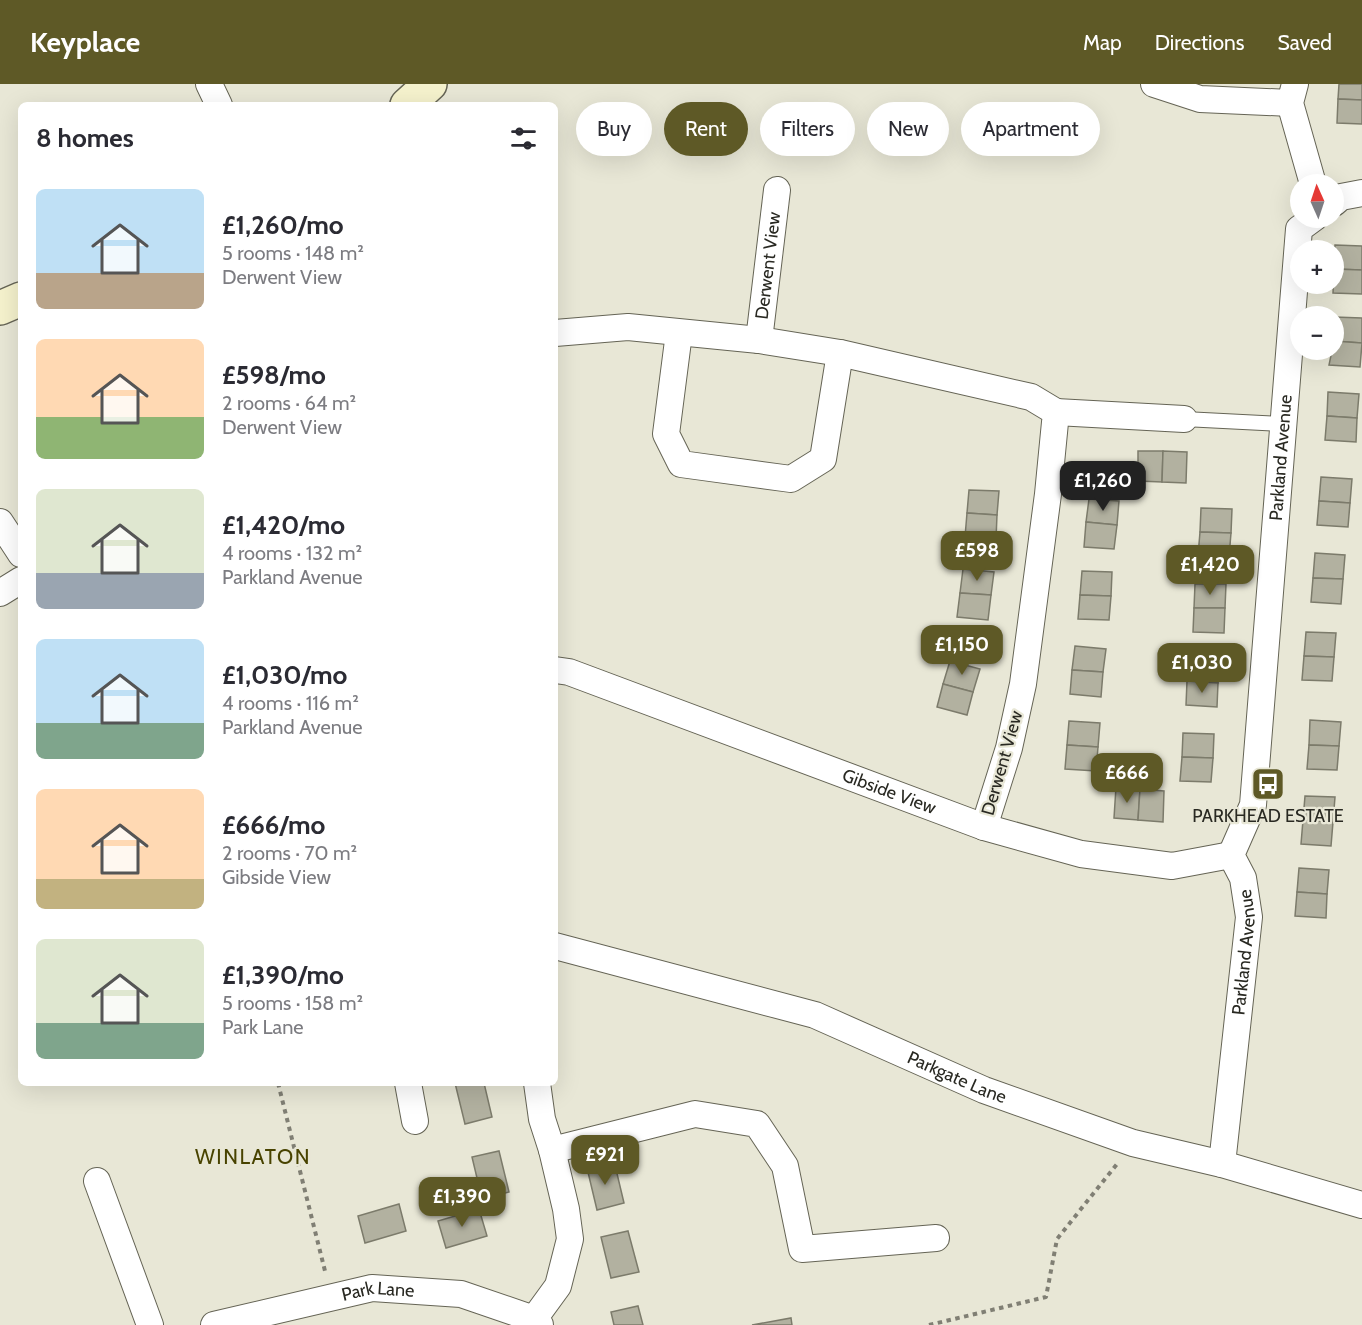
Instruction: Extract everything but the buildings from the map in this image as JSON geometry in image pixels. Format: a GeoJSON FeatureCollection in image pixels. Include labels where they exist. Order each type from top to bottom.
{"type":"FeatureCollection","features":[{"type":"Feature","properties":{"kind":"street"},"geometry":{"type":"LineString","coordinates":[[209,84],[218,102]]}},
{"type":"Feature","properties":{"kind":"street"},"geometry":{"type":"LineString","coordinates":[[410,102],[430,84]]}},
{"type":"Feature","properties":{"kind":"street"},"geometry":{"type":"LineString","coordinates":[[1154,84],[1200,99],[1292,94],[1311,174]]}},
{"type":"Feature","properties":{"kind":"street","name":"Derwent View"},"geometry":{"type":"LineString","coordinates":[[759,340],[777,190]]}},
{"type":"Feature","properties":{"kind":"street"},"geometry":{"type":"LineString","coordinates":[[1344,197],[1362,192]]}},
{"type":"Feature","properties":{"kind":"street","name":"Parkland Avenue"},"geometry":{"type":"LineString","coordinates":[[1222,1164],[1249,917],[1243,878],[1232,855],[1253,805],[1282,424],[1300,228]]}},
{"type":"Feature","properties":{"kind":"street"},"geometry":{"type":"LineString","coordinates":[[0,308],[18,300]]}},
{"type":"Feature","properties":{"kind":"street","name":"Derwent View"},"geometry":{"type":"LineString","coordinates":[[558,333],[628,327],[759,340],[840,353],[1031,397],[1056,412],[1184,419]]}},
{"type":"Feature","properties":{"kind":"street"},"geometry":{"type":"LineString","coordinates":[[679,333],[666,434],[681,464],[792,479],[823,459],[840,353]]}},
{"type":"Feature","properties":{"kind":"street","name":"Derwent View"},"geometry":{"type":"LineString","coordinates":[[984,827],[1009,748],[1023,684],[1048,494],[1056,412]]}},
{"type":"Feature","properties":{"kind":"street"},"geometry":{"type":"LineString","coordinates":[[0,522],[18,549]]}},
{"type":"Feature","properties":{"kind":"street"},"geometry":{"type":"LineString","coordinates":[[0,593],[18,582]]}},
{"type":"Feature","properties":{"kind":"street","name":"Gibside View"},"geometry":{"type":"LineString","coordinates":[[558,670],[569,672],[984,827],[1081,854],[1172,866],[1232,855]]}},
{"type":"Feature","properties":{"kind":"street","name":"Parkgate Lane"},"geometry":{"type":"LineString","coordinates":[[558,951],[815,1015],[984,1090],[1133,1143],[1222,1164],[1362,1204]]}},
{"type":"Feature","properties":{"kind":"street"},"geometry":{"type":"LineString","coordinates":[[409,1086],[415,1121]]}},
{"type":"Feature","properties":{"kind":"street"},"geometry":{"type":"LineString","coordinates":[[537,1086],[542,1119],[566,1209],[570,1239],[558,1286],[537,1322]]}},
{"type":"Feature","properties":{"kind":"street"},"geometry":{"type":"LineString","coordinates":[[552,1150],[695,1114],[757,1124],[785,1166],[802,1249],[936,1238]]}},
{"type":"Feature","properties":{"kind":"street"},"geometry":{"type":"LineString","coordinates":[[96,1181],[150,1325]]}},
{"type":"Feature","properties":{"kind":"street","name":"Park Lane"},"geometry":{"type":"LineString","coordinates":[[214,1325],[372,1287],[461,1294],[537,1322]]}},
{"type":"Feature","properties":{"kind":"lane"},"geometry":{"type":"LineString","coordinates":[[1184,419],[1282,424]]}},
{"type":"Feature","properties":{"kind":"path"},"geometry":{"type":"LineString","coordinates":[[279,1086],[331,1296]]}},
{"type":"Feature","properties":{"kind":"path"},"geometry":{"type":"LineString","coordinates":[[929,1325],[1046,1297],[1057,1239],[1133,1143]]}},
{"type":"Feature","properties":{"kind":"place","name":"PARKHEAD ESTATE"},"geometry":{"type":"Point","coordinates":[1268,784]}},
{"type":"Feature","properties":{"kind":"district","name":"WINLATON"},"geometry":{"type":"Point","coordinates":[253,1156]}}]}
